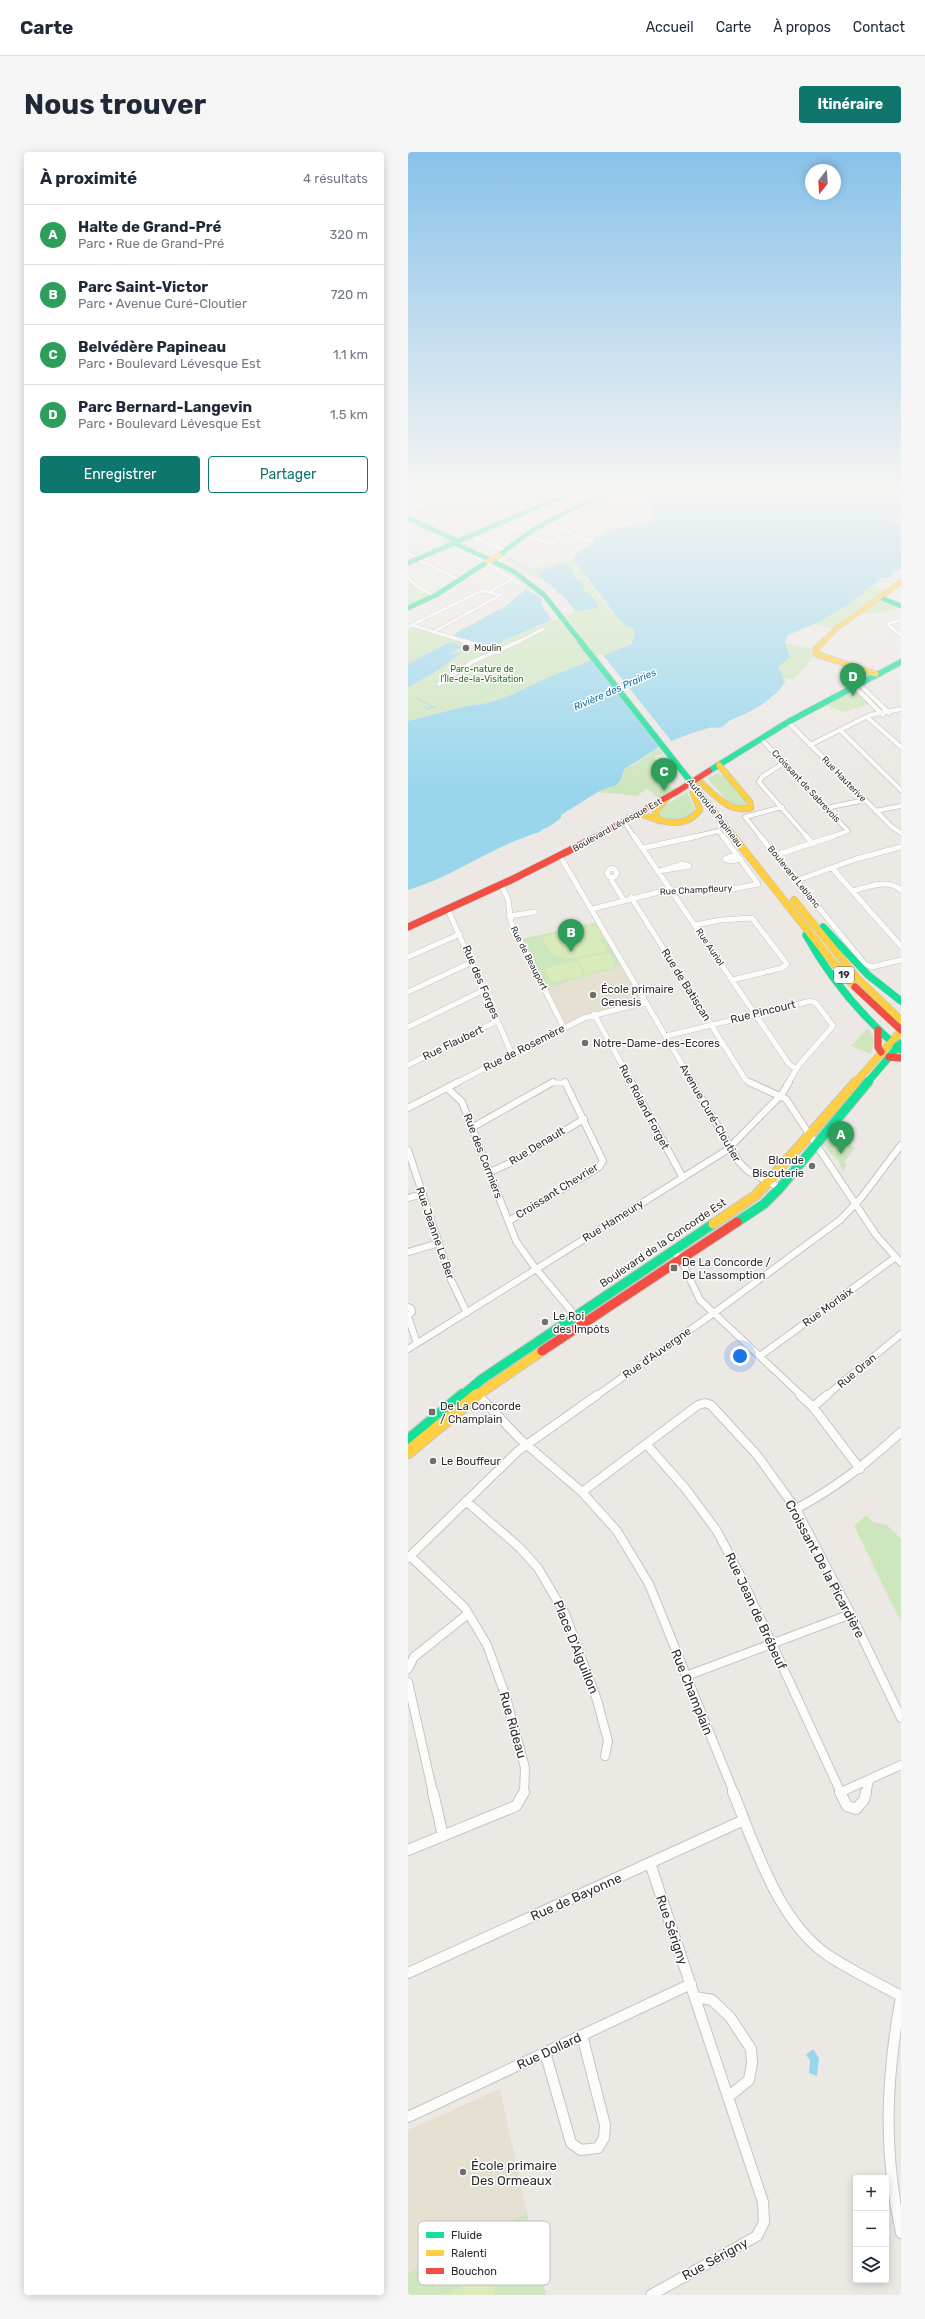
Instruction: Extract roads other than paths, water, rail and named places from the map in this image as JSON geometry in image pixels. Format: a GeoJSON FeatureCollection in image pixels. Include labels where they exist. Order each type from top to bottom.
{"type":"FeatureCollection","features":[{"type":"Feature","properties":{"kind":"main road"},"geometry":{"type":"LineString","coordinates":[[408,608],[435,596],[447,588]]}},
{"type":"Feature","properties":{"kind":"main road","name":"Autoroute Papineau"},"geometry":{"type":"LineString","coordinates":[[544,588],[560,605],[592,651],[671,751],[701,783],[856,989],[898,1040]]}},
{"type":"Feature","properties":{"kind":"main road"},"geometry":{"type":"LineString","coordinates":[[876,674],[816,654],[815,650],[837,628],[892,588]]}},
{"type":"Feature","properties":{"kind":"main road"},"geometry":{"type":"LineString","coordinates":[[878,597],[901,606]]}},
{"type":"Feature","properties":{"kind":"main road","name":"Boulevard Lévesque Est"},"geometry":{"type":"LineString","coordinates":[[408,928],[501,885],[625,823],[788,722],[901,662]]}},
{"type":"Feature","properties":{"kind":"main road","name":"Autoroute Papineau"},"geometry":{"type":"LineString","coordinates":[[671,751],[686,776],[799,912],[858,979],[901,1020]]}},
{"type":"Feature","properties":{"kind":"main road"},"geometry":{"type":"LineString","coordinates":[[701,783],[733,810],[742,811],[750,809],[752,806],[750,802],[719,765]]}},
{"type":"Feature","properties":{"kind":"main road"},"geometry":{"type":"LineString","coordinates":[[709,771],[727,773]]}},
{"type":"Feature","properties":{"kind":"main road"},"geometry":{"type":"LineString","coordinates":[[641,814],[659,821],[679,823],[689,821],[699,814],[700,806],[686,776]]}},
{"type":"Feature","properties":{"kind":"main road"},"geometry":{"type":"LineString","coordinates":[[659,821],[655,811],[668,797]]}},
{"type":"Feature","properties":{"kind":"main road"},"geometry":{"type":"LineString","coordinates":[[799,912],[826,930],[868,975],[899,998]]}},
{"type":"Feature","properties":{"kind":"main road"},"geometry":{"type":"LineString","coordinates":[[799,912],[812,949],[859,1010],[878,1030],[898,1040]]}},
{"type":"Feature","properties":{"kind":"main road"},"geometry":{"type":"LineString","coordinates":[[878,1030],[878,1047],[885,1055],[901,1058]]}},
{"type":"Feature","properties":{"kind":"main road","name":"Boulevard de la Concorde Est"},"geometry":{"type":"LineString","coordinates":[[408,1441],[575,1316],[747,1202],[769,1182],[810,1134],[898,1040]]}},
{"type":"Feature","properties":{"kind":"main road","name":"Boulevard de la Concorde Est"},"geometry":{"type":"LineString","coordinates":[[408,1452],[474,1391],[583,1325],[758,1207],[780,1188],[817,1144],[885,1055]]}},
{"type":"Feature","properties":{"kind":"street"},"geometry":{"type":"LineString","coordinates":[[419,588],[435,596]]}},
{"type":"Feature","properties":{"kind":"street"},"geometry":{"type":"LineString","coordinates":[[489,592],[496,588]]}},
{"type":"Feature","properties":{"kind":"street"},"geometry":{"type":"LineString","coordinates":[[408,627],[480,591],[501,595],[433,632]]}},
{"type":"Feature","properties":{"kind":"street"},"geometry":{"type":"LineString","coordinates":[[901,620],[890,622],[888,624],[901,635]]}},
{"type":"Feature","properties":{"kind":"street"},"geometry":{"type":"LineString","coordinates":[[408,623],[498,652]]}},
{"type":"Feature","properties":{"kind":"street"},"geometry":{"type":"LineString","coordinates":[[439,684],[472,662],[498,652],[543,629]]}},
{"type":"Feature","properties":{"kind":"street"},"geometry":{"type":"LineString","coordinates":[[856,685],[888,713]]}},
{"type":"Feature","properties":{"kind":"street"},"geometry":{"type":"LineString","coordinates":[[856,685],[882,714]]}},
{"type":"Feature","properties":{"kind":"street"},"geometry":{"type":"LineString","coordinates":[[888,713],[901,709]]}},
{"type":"Feature","properties":{"kind":"street"},"geometry":{"type":"LineString","coordinates":[[810,745],[867,717],[901,712]]}},
{"type":"Feature","properties":{"kind":"street"},"geometry":{"type":"LineString","coordinates":[[867,717],[901,747]]}},
{"type":"Feature","properties":{"kind":"street","name":"Rue Hauterive"},"geometry":{"type":"LineString","coordinates":[[788,722],[892,828],[901,833]]}},
{"type":"Feature","properties":{"kind":"street"},"geometry":{"type":"LineString","coordinates":[[840,730],[901,790]]}},
{"type":"Feature","properties":{"kind":"street","name":"Croissant de Sabrevois"},"geometry":{"type":"LineString","coordinates":[[761,739],[848,831],[776,855]]}},
{"type":"Feature","properties":{"kind":"street"},"geometry":{"type":"LineString","coordinates":[[783,763],[759,780],[812,844]]}},
{"type":"Feature","properties":{"kind":"street"},"geometry":{"type":"LineString","coordinates":[[826,808],[865,800]]}},
{"type":"Feature","properties":{"kind":"street"},"geometry":{"type":"LineString","coordinates":[[875,811],[901,806]]}},
{"type":"Feature","properties":{"kind":"street","name":"Boulevard Leblanc"},"geometry":{"type":"LineString","coordinates":[[782,807],[745,816],[869,967],[901,960]]}},
{"type":"Feature","properties":{"kind":"street","name":"Rue Auriol"},"geometry":{"type":"LineString","coordinates":[[625,823],[661,871],[671,890],[789,1064],[796,1069]]}},
{"type":"Feature","properties":{"kind":"street"},"geometry":{"type":"LineString","coordinates":[[643,848],[718,831],[737,854],[741,859],[730,861],[725,859],[737,854]]}},
{"type":"Feature","properties":{"kind":"street"},"geometry":{"type":"LineString","coordinates":[[798,880],[856,859],[901,847]]}},
{"type":"Feature","properties":{"kind":"street","name":"Avenue Curé-Cloutier"},"geometry":{"type":"LineString","coordinates":[[560,856],[743,1168],[780,1188]]}},
{"type":"Feature","properties":{"kind":"street","name":"Rue Champfleury"},"geometry":{"type":"LineString","coordinates":[[592,909],[631,897],[671,890],[720,890],[754,885],[758,882],[741,859]]}},
{"type":"Feature","properties":{"kind":"street"},"geometry":{"type":"LineString","coordinates":[[832,868],[901,946]]}},
{"type":"Feature","properties":{"kind":"street"},"geometry":{"type":"LineString","coordinates":[[612,877],[612,881],[623,899]]}},
{"type":"Feature","properties":{"kind":"street"},"geometry":{"type":"LineString","coordinates":[[853,891],[888,883],[896,885],[901,890]]}},
{"type":"Feature","properties":{"kind":"street","name":"Rue de Beauport"},"geometry":{"type":"LineString","coordinates":[[501,885],[508,899],[509,916],[564,1028]]}},
{"type":"Feature","properties":{"kind":"street","name":"Rue de Batiscan"},"geometry":{"type":"LineString","coordinates":[[631,897],[747,1082],[781,1096]]}},
{"type":"Feature","properties":{"kind":"street","name":"Rue des Forges"},"geometry":{"type":"LineString","coordinates":[[448,910],[460,934],[512,1054]]}},
{"type":"Feature","properties":{"kind":"street"},"geometry":{"type":"LineString","coordinates":[[509,916],[535,912]]}},
{"type":"Feature","properties":{"kind":"street"},"geometry":{"type":"LineString","coordinates":[[695,925],[721,920],[752,918],[787,964],[782,968],[732,980]]}},
{"type":"Feature","properties":{"kind":"street"},"geometry":{"type":"LineString","coordinates":[[408,958],[460,934]]}},
{"type":"Feature","properties":{"kind":"street"},"geometry":{"type":"LineString","coordinates":[[408,992],[472,962]]}},
{"type":"Feature","properties":{"kind":"street"},"geometry":{"type":"LineString","coordinates":[[408,1027],[484,990]]}},
{"type":"Feature","properties":{"kind":"street","name":"Rue Pincourt"},"geometry":{"type":"LineString","coordinates":[[666,1036],[814,1001]]}},
{"type":"Feature","properties":{"kind":"street","name":"Rue Hameury"},"geometry":{"type":"LineString","coordinates":[[408,1349],[537,1270],[730,1148],[781,1096],[796,1069],[833,1026],[814,1001]]}},
{"type":"Feature","properties":{"kind":"street","name":"Rue de Rosemère"},"geometry":{"type":"LineString","coordinates":[[408,1108],[512,1054],[594,1014],[646,1002]]}},
{"type":"Feature","properties":{"kind":"street","name":"Rue Roland Forget"},"geometry":{"type":"LineString","coordinates":[[594,1014],[683,1178]]}},
{"type":"Feature","properties":{"kind":"street","name":"Rue Flaubert"},"geometry":{"type":"LineString","coordinates":[[408,1065],[497,1021]]}},
{"type":"Feature","properties":{"kind":"street","name":"Croissant Chevrier"},"geometry":{"type":"LineString","coordinates":[[473,1127],[560,1080],[565,1082],[601,1154],[603,1161],[599,1167],[509,1221]]}},
{"type":"Feature","properties":{"kind":"street","name":"Rue des Cormiers"},"geometry":{"type":"LineString","coordinates":[[447,1088],[462,1102],[516,1240],[537,1270],[583,1325]]}},
{"type":"Feature","properties":{"kind":"street"},"geometry":{"type":"LineString","coordinates":[[781,1096],[786,1099],[817,1144],[876,1235],[901,1263]]}},
{"type":"Feature","properties":{"kind":"street","name":"Rue Denault"},"geometry":{"type":"LineString","coordinates":[[490,1172],[510,1163],[584,1119]]}},
{"type":"Feature","properties":{"kind":"street","name":"Rue d'Auvergne"},"geometry":{"type":"LineString","coordinates":[[409,1557],[526,1444],[714,1313],[737,1294],[840,1220],[856,1204],[901,1144]]}},
{"type":"Feature","properties":{"kind":"street","name":"Rue Jeanne Le Ber"},"geometry":{"type":"LineString","coordinates":[[408,1150],[451,1280],[467,1313]]}},
{"type":"Feature","properties":{"kind":"street"},"geometry":{"type":"LineString","coordinates":[[408,1198],[423,1194]]}},
{"type":"Feature","properties":{"kind":"street"},"geometry":{"type":"LineString","coordinates":[[408,1252],[439,1244]]}},
{"type":"Feature","properties":{"kind":"street"},"geometry":{"type":"LineString","coordinates":[[673,1251],[681,1260],[700,1300],[813,1407],[860,1469]]}},
{"type":"Feature","properties":{"kind":"street","name":"Rue Morlaix"},"geometry":{"type":"LineString","coordinates":[[760,1356],[896,1257]]}},
{"type":"Feature","properties":{"kind":"street"},"geometry":{"type":"LineString","coordinates":[[408,1307],[412,1312],[408,1316],[417,1343]]}},
{"type":"Feature","properties":{"kind":"street","name":"Rue Oran"},"geometry":{"type":"LineString","coordinates":[[813,1407],[901,1334]]}},
{"type":"Feature","properties":{"kind":"street","name":"Rue Champlain"},"geometry":{"type":"LineString","coordinates":[[474,1391],[526,1444],[582,1492],[617,1531],[632,1553],[649,1584],[769,1880],[796,1924],[828,1955],[901,1996]]}},
{"type":"Feature","properties":{"kind":"street","name":"Croissant De la Picardière"},"geometry":{"type":"LineString","coordinates":[[582,1492],[647,1445],[698,1405],[711,1405],[757,1455],[796,1509],[851,1614],[901,1718]]}},
{"type":"Feature","properties":{"kind":"street"},"geometry":{"type":"LineString","coordinates":[[796,1509],[824,1494],[860,1469],[900,1435]]}},
{"type":"Feature","properties":{"kind":"street","name":"Rue Jean de Brébeuf"},"geometry":{"type":"LineString","coordinates":[[647,1445],[685,1488],[717,1531],[743,1581],[847,1806],[856,1809],[864,1800],[869,1781]]}},
{"type":"Feature","properties":{"kind":"street","name":"Place D'Aiguillon"},"geometry":{"type":"LineString","coordinates":[[466,1501],[519,1547],[538,1568],[552,1590],[565,1614],[597,1700],[608,1741],[605,1756]]}},
{"type":"Feature","properties":{"kind":"street","name":"Rue Rideau"},"geometry":{"type":"LineString","coordinates":[[408,1850],[516,1806],[524,1798],[526,1781],[525,1768],[496,1666],[479,1628],[454,1596],[409,1557]]}},
{"type":"Feature","properties":{"kind":"street"},"geometry":{"type":"LineString","coordinates":[[408,1669],[414,1657],[468,1614]]}},
{"type":"Feature","properties":{"kind":"street"},"geometry":{"type":"LineString","coordinates":[[686,1676],[851,1614]]}},
{"type":"Feature","properties":{"kind":"street"},"geometry":{"type":"LineString","coordinates":[[408,1682],[443,1836]]}},
{"type":"Feature","properties":{"kind":"street"},"geometry":{"type":"LineString","coordinates":[[841,1792],[869,1781],[901,1765]]}},
{"type":"Feature","properties":{"kind":"street","name":"Rue de Bayonne"},"geometry":{"type":"LineString","coordinates":[[408,1973],[744,1820]]}},
{"type":"Feature","properties":{"kind":"street","name":"Rue Sérigny"},"geometry":{"type":"LineString","coordinates":[[650,1863],[763,2202],[764,2222],[757,2236],[651,2295]]}},
{"type":"Feature","properties":{"kind":"street","name":"Rue Dollard"},"geometry":{"type":"LineString","coordinates":[[408,2117],[691,1984]]}},
{"type":"Feature","properties":{"kind":"street"},"geometry":{"type":"LineString","coordinates":[[901,1996],[891,2048],[886,2129],[893,2201],[901,2233]]}},
{"type":"Feature","properties":{"kind":"street"},"geometry":{"type":"LineString","coordinates":[[695,1997],[712,2000],[730,2018],[751,2050],[752,2063],[749,2080],[728,2097]]}},
{"type":"Feature","properties":{"kind":"street"},"geometry":{"type":"LineString","coordinates":[[545,2052],[571,2143],[581,2150],[598,2148],[604,2138],[605,2125],[582,2035]]}},
{"type":"Feature","properties":{"kind":"water"},"geometry":{"type":"Polygon","coordinates":[[[554,588],[583,588],[596,602],[599,608],[575,611],[562,594],[555,592],[557,590],[554,588]]]}},
{"type":"Feature","properties":{"kind":"water","name":"Rivière des Prairies"},"geometry":{"type":"Polygon","coordinates":[[[595,588],[869,588],[850,603],[817,623],[788,635],[785,643],[790,657],[778,667],[785,681],[776,694],[761,705],[718,728],[710,727],[661,746],[625,768],[620,781],[616,785],[601,790],[561,815],[561,818],[547,828],[542,829],[540,832],[506,845],[442,877],[408,890],[408,721],[467,706],[488,703],[511,695],[547,678],[632,644],[635,633],[632,628],[625,625],[616,616],[595,588]]]}},
{"type":"Feature","properties":{"kind":"water"},"geometry":{"type":"Polygon","coordinates":[[[526,589],[542,599],[540,602],[552,620],[493,645],[475,643],[476,641],[473,643],[453,637],[457,632],[506,606],[526,589]]]}},
{"type":"Feature","properties":{"kind":"water"},"geometry":{"type":"Polygon","coordinates":[[[450,642],[463,646],[449,654],[461,653],[435,672],[408,687],[408,664],[450,642]]]}},
{"type":"Feature","properties":{"kind":"water"},"geometry":{"type":"Polygon","coordinates":[[[813,2049],[819,2058],[817,2076],[809,2073],[810,2060],[806,2055],[813,2049]]]}},
{"type":"Feature","properties":{"kind":"waterway"},"geometry":{"type":"LineString","coordinates":[[454,643],[459,640]]}},
{"type":"Feature","properties":{"kind":"waterway"},"geometry":{"type":"LineString","coordinates":[[486,691],[490,688]]}},
{"type":"Feature","properties":{"kind":"waterway"},"geometry":{"type":"LineString","coordinates":[[418,699],[433,707]]}},
{"type":"Feature","properties":{"kind":"waterway"},"geometry":{"type":"LineString","coordinates":[[427,709],[433,707]]}},
{"type":"Feature","properties":{"kind":"place","name":"Moulin"},"geometry":{"type":"Point","coordinates":[466,648]}},
{"type":"Feature","properties":{"kind":"place","name":"Parc Bernard-Langevin"},"geometry":{"type":"Point","coordinates":[853,696]}},
{"type":"Feature","properties":{"kind":"place","name":"Belvédère Papineau"},"geometry":{"type":"Point","coordinates":[664,791]}},
{"type":"Feature","properties":{"kind":"place","name":"Parc Saint-Victor"},"geometry":{"type":"Point","coordinates":[571,952]}},
{"type":"Feature","properties":{"kind":"place","name":"École primaire Genesis"},"geometry":{"type":"Point","coordinates":[593,995]}},
{"type":"Feature","properties":{"kind":"place","name":"Notre-Dame-des-Ecores"},"geometry":{"type":"Point","coordinates":[585,1043]}},
{"type":"Feature","properties":{"kind":"place","name":"Halte de Grand-Pré"},"geometry":{"type":"Point","coordinates":[841,1154]}},
{"type":"Feature","properties":{"kind":"place","name":"Blonde Biscuterie"},"geometry":{"type":"Point","coordinates":[812,1166]}},
{"type":"Feature","properties":{"kind":"place","name":"De La Concorde / De L'assomption"},"geometry":{"type":"Point","coordinates":[674,1268]}},
{"type":"Feature","properties":{"kind":"place","name":"Le Roi des Impôts"},"geometry":{"type":"Point","coordinates":[545,1322]}},
{"type":"Feature","properties":{"kind":"place","name":"De La Concorde / Champlain"},"geometry":{"type":"Point","coordinates":[432,1412]}},
{"type":"Feature","properties":{"kind":"place","name":"Le Bouffeur"},"geometry":{"type":"Point","coordinates":[433,1461]}},
{"type":"Feature","properties":{"kind":"place","name":"École primaire Des Ormeaux"},"geometry":{"type":"Point","coordinates":[463,2172]}},
{"type":"Feature","properties":{"kind":"park label","name":"Parc-nature de l'Île-de-la-Visitation"},"geometry":{"type":"Point","coordinates":[482,674]}}]}
